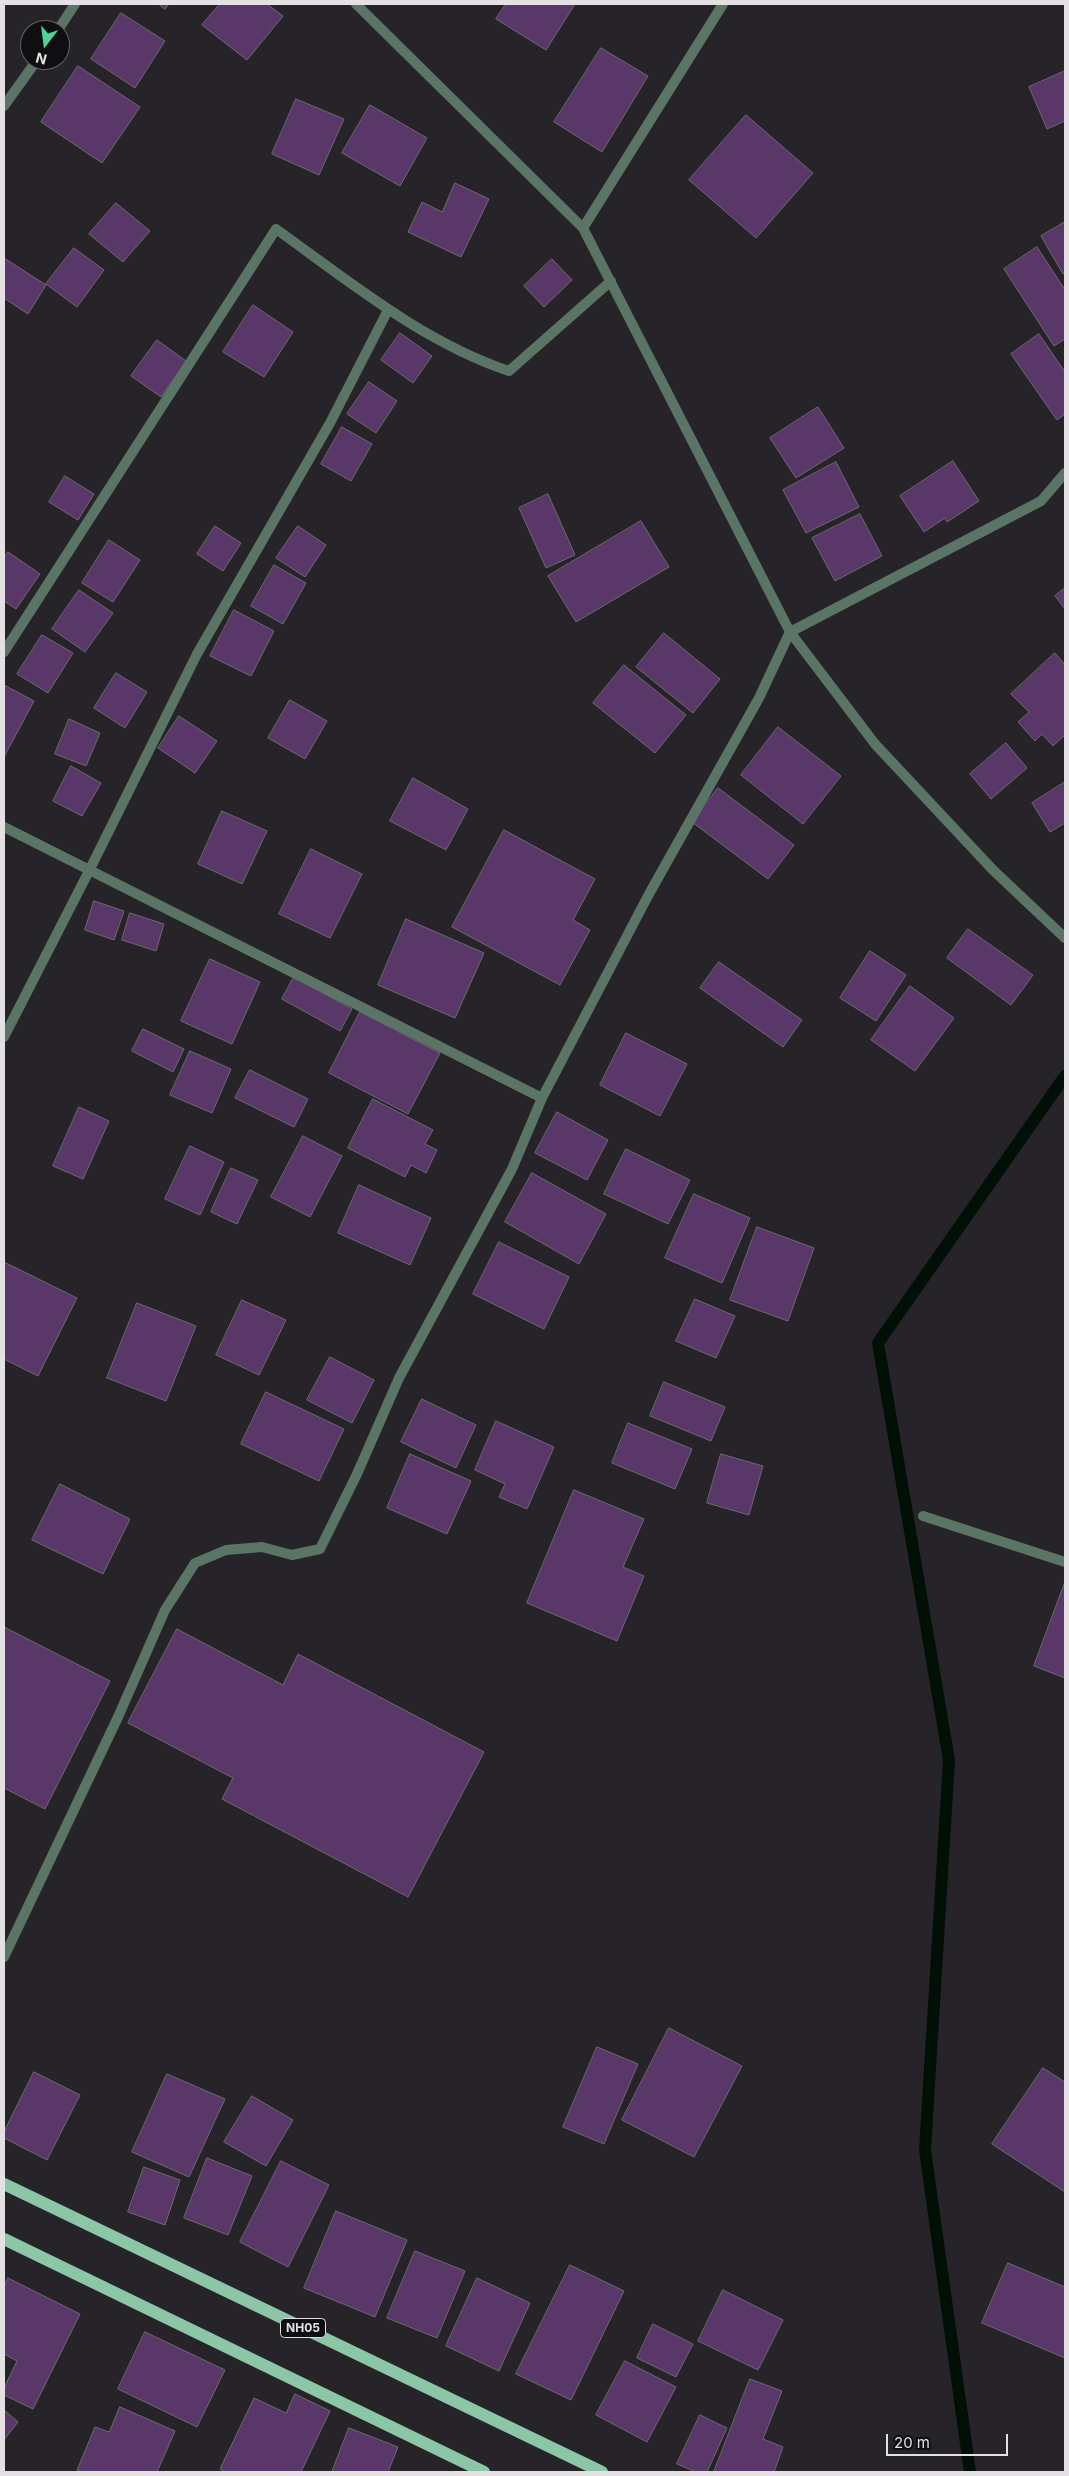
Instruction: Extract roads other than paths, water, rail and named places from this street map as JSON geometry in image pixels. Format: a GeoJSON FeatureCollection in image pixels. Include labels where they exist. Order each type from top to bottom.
{"type":"FeatureCollection","features":[{"type":"Feature","properties":{"kind":"main road","name":"NH05"},"geometry":{"type":"LineString","coordinates":[[4,2184],[602,2472]]}},
{"type":"Feature","properties":{"kind":"main road"},"geometry":{"type":"LineString","coordinates":[[4,2239],[484,2472]]}},
{"type":"Feature","properties":{"kind":"street"},"geometry":{"type":"LineString","coordinates":[[65,20],[75,4]]}},
{"type":"Feature","properties":{"kind":"street"},"geometry":{"type":"LineString","coordinates":[[356,4],[583,228],[790,632],[875,744],[993,870],[1065,938]]}},
{"type":"Feature","properties":{"kind":"street"},"geometry":{"type":"LineString","coordinates":[[583,228],[723,4]]}},
{"type":"Feature","properties":{"kind":"street"},"geometry":{"type":"LineString","coordinates":[[4,106],[30,70]]}},
{"type":"Feature","properties":{"kind":"street"},"geometry":{"type":"LineString","coordinates":[[4,652],[276,229],[388,310],[482,362],[509,371],[611,281]]}},
{"type":"Feature","properties":{"kind":"street"},"geometry":{"type":"LineString","coordinates":[[4,1037],[197,654],[330,423],[388,310]]}},
{"type":"Feature","properties":{"kind":"street"},"geometry":{"type":"LineString","coordinates":[[4,1957],[118,1717],[165,1610],[195,1563],[226,1550],[262,1548],[292,1554],[320,1549],[357,1474],[399,1378],[512,1169],[542,1098],[649,894],[759,698],[790,632],[1041,501],[1065,473]]}},
{"type":"Feature","properties":{"kind":"street"},"geometry":{"type":"LineString","coordinates":[[4,827],[542,1098]]}},
{"type":"Feature","properties":{"kind":"street"},"geometry":{"type":"LineString","coordinates":[[922,1516],[1065,1562]]}},
{"type":"Feature","properties":{"kind":"waterway"},"geometry":{"type":"LineString","coordinates":[[970,2472],[925,2150],[949,1760],[878,1343],[1065,1076]]}}]}
